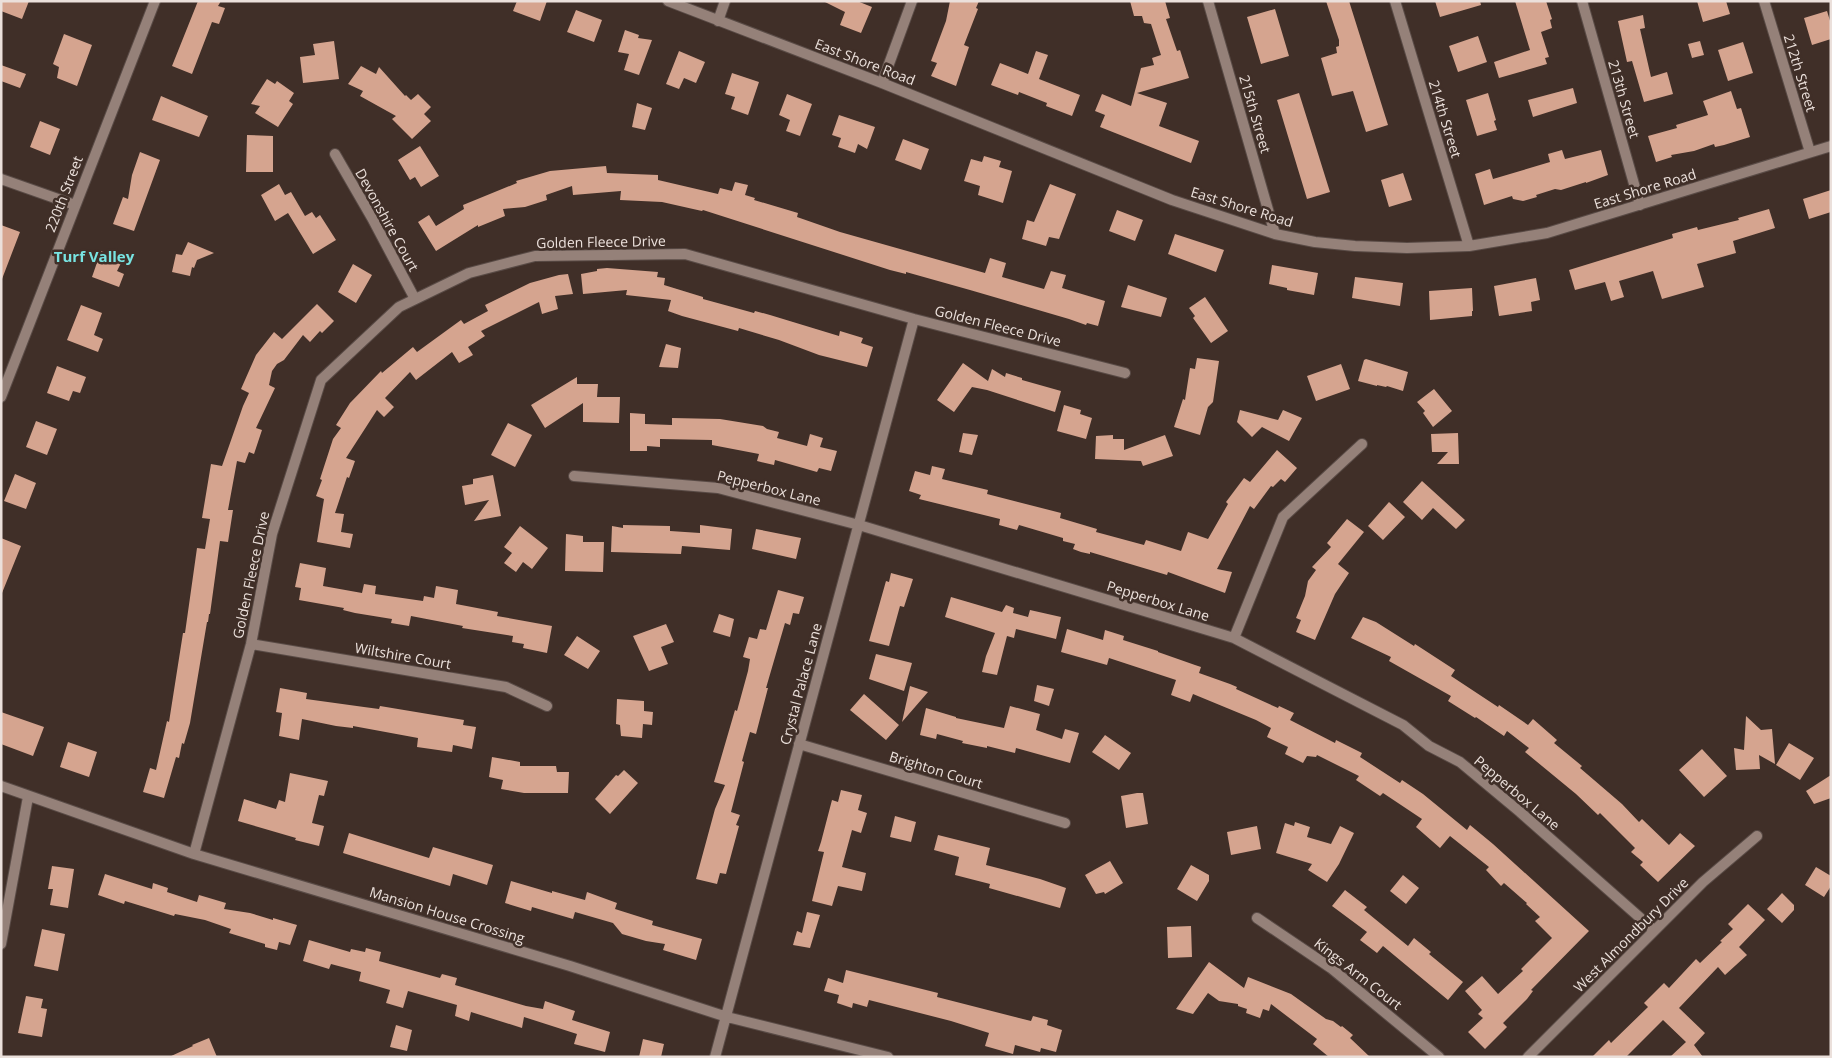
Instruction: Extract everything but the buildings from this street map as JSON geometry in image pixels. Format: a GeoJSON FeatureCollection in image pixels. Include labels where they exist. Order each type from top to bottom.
{"type":"FeatureCollection","features":[{"type":"Feature","properties":{"kind":"street","name":"220th Street"},"geometry":{"type":"LineString","coordinates":[[1,397],[74,205],[155,1]]}},
{"type":"Feature","properties":{"kind":"street","name":"East Shore Road"},"geometry":{"type":"LineString","coordinates":[[668,1],[1172,200],[1275,234],[1315,242],[1407,248],[1469,246],[1547,233],[1831,146]]}},
{"type":"Feature","properties":{"kind":"street"},"geometry":{"type":"LineString","coordinates":[[718,21],[725,1]]}},
{"type":"Feature","properties":{"kind":"street"},"geometry":{"type":"LineString","coordinates":[[882,84],[912,1]]}},
{"type":"Feature","properties":{"kind":"street","name":"215th Street"},"geometry":{"type":"LineString","coordinates":[[1208,1],[1275,234]]}},
{"type":"Feature","properties":{"kind":"street","name":"214th Street"},"geometry":{"type":"LineString","coordinates":[[1395,1],[1469,246]]}},
{"type":"Feature","properties":{"kind":"street","name":"213th Street"},"geometry":{"type":"LineString","coordinates":[[1582,1],[1640,205]]}},
{"type":"Feature","properties":{"kind":"street","name":"212th Street"},"geometry":{"type":"LineString","coordinates":[[1764,1],[1810,152]]}},
{"type":"Feature","properties":{"kind":"street","name":"Devonshire Court"},"geometry":{"type":"LineString","coordinates":[[335,154],[372,218],[415,300]]}},
{"type":"Feature","properties":{"kind":"street"},"geometry":{"type":"LineString","coordinates":[[1,179],[74,205]]}},
{"type":"Feature","properties":{"kind":"street","name":"Golden Fleece Drive"},"geometry":{"type":"LineString","coordinates":[[194,854],[250,644],[272,534],[321,380],[399,308],[469,273],[535,256],[686,254],[914,319],[1125,373]]}},
{"type":"Feature","properties":{"kind":"street","name":"Crystal Palace Lane"},"geometry":{"type":"LineString","coordinates":[[715,1057],[914,319]]}},
{"type":"Feature","properties":{"kind":"street"},"geometry":{"type":"LineString","coordinates":[[1234,638],[1283,517],[1362,444]]}},
{"type":"Feature","properties":{"kind":"street","name":"Pepperbox Lane"},"geometry":{"type":"LineString","coordinates":[[574,476],[718,488],[859,525],[1234,638],[1403,726],[1429,746],[1460,762],[1654,930]]}},
{"type":"Feature","properties":{"kind":"street","name":"Wiltshire Court"},"geometry":{"type":"LineString","coordinates":[[250,644],[506,687],[547,706]]}},
{"type":"Feature","properties":{"kind":"street","name":"Brighton Court"},"geometry":{"type":"LineString","coordinates":[[799,744],[1064,823]]}},
{"type":"Feature","properties":{"kind":"street","name":"Mansion House Crossing"},"geometry":{"type":"LineString","coordinates":[[1,786],[194,854],[570,966],[727,1016],[888,1057]]}},
{"type":"Feature","properties":{"kind":"street"},"geometry":{"type":"LineString","coordinates":[[1,944],[28,797]]}},
{"type":"Feature","properties":{"kind":"street","name":"West Almondbury Drive"},"geometry":{"type":"LineString","coordinates":[[1528,1057],[1703,882],[1757,836]]}},
{"type":"Feature","properties":{"kind":"street","name":"Kings Arm Court"},"geometry":{"type":"LineString","coordinates":[[1257,918],[1331,968],[1439,1057]]}},
{"type":"Feature","properties":{"kind":"district","name":"Turf Valley"},"geometry":{"type":"Point","coordinates":[94,257]}}]}
